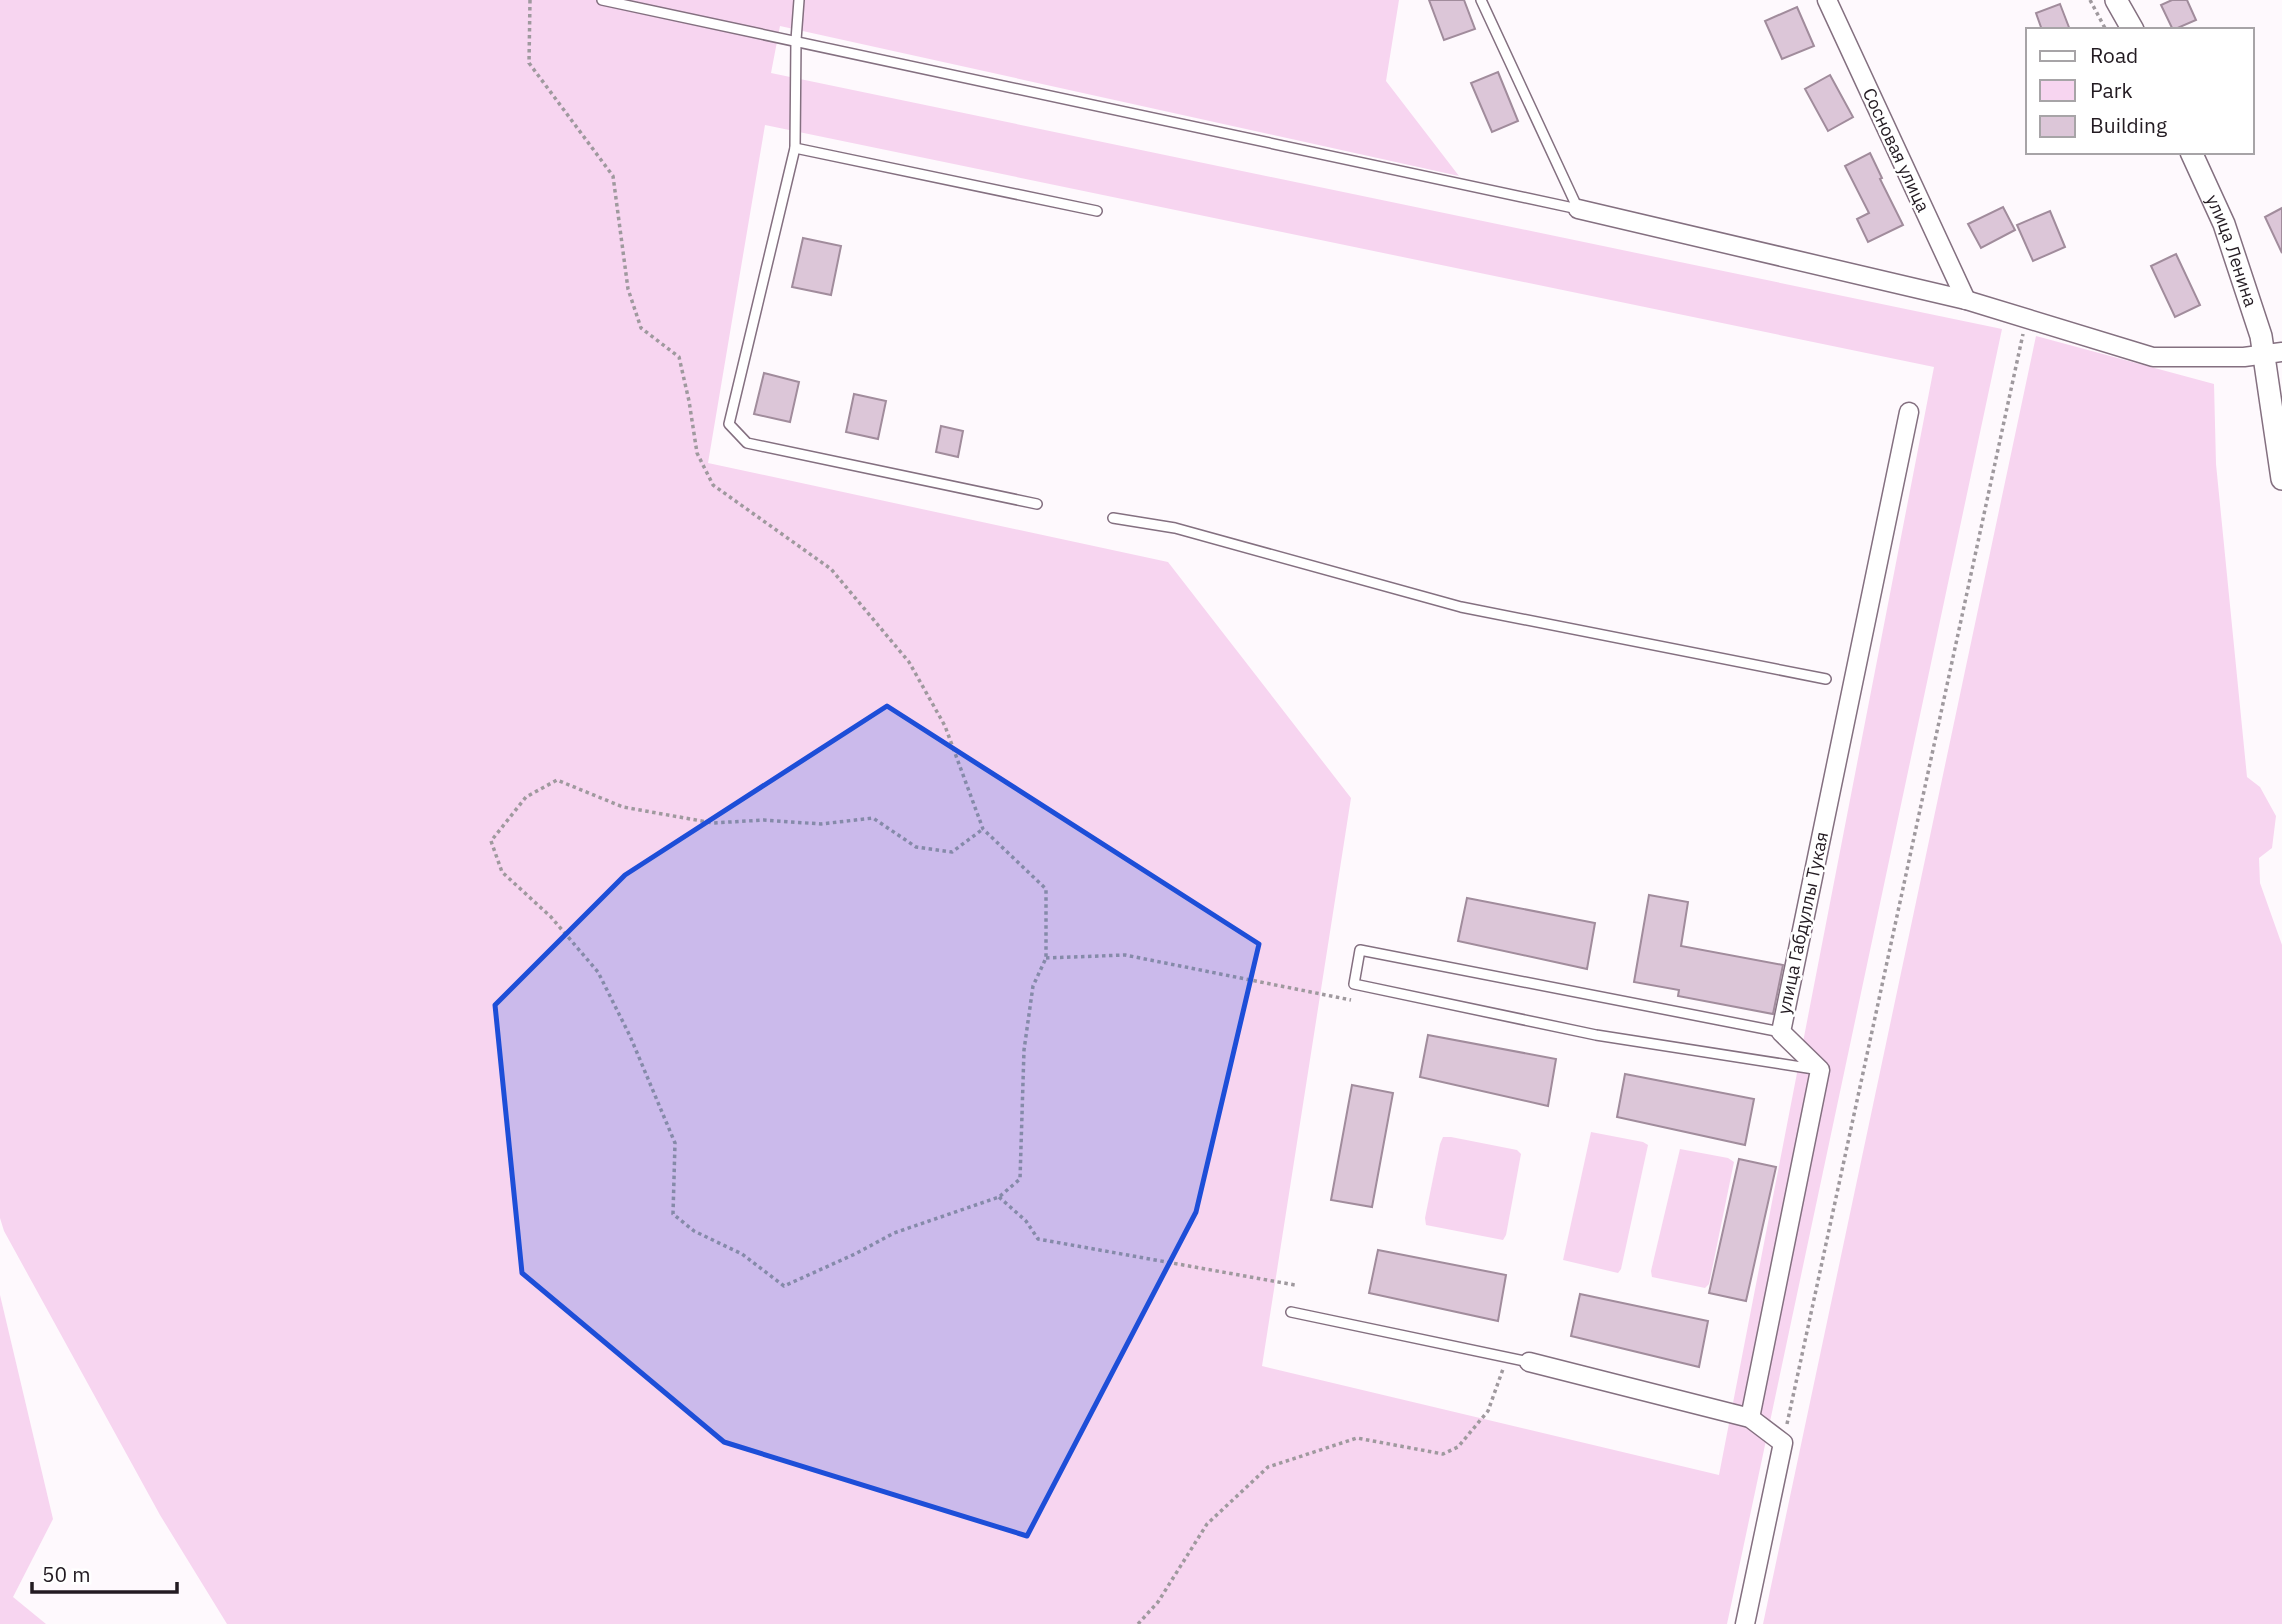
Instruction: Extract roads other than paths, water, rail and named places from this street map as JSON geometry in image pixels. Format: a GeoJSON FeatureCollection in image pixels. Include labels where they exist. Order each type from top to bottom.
{"type":"FeatureCollection","features":[{"type":"Feature","properties":{"kind":"street","name":"Сосновая улица"},"geometry":{"type":"LineString","coordinates":[[1827,0],[1966,300]]}},
{"type":"Feature","properties":{"kind":"street"},"geometry":{"type":"LineString","coordinates":[[2116,0],[2132,28]]}},
{"type":"Feature","properties":{"kind":"street","name":"улица Ленина"},"geometry":{"type":"LineString","coordinates":[[2191,154],[2224,224],[2261,336],[2273,353],[2282,479]]}},
{"type":"Feature","properties":{"kind":"street"},"geometry":{"type":"LineString","coordinates":[[1578,209],[1966,300],[2152,357],[2244,357],[2273,353]]}},
{"type":"Feature","properties":{"kind":"street","name":"улица Габдуллы Тукая"},"geometry":{"type":"LineString","coordinates":[[1820,1070],[1781,1032],[1909,412]]}},
{"type":"Feature","properties":{"kind":"street"},"geometry":{"type":"LineString","coordinates":[[1750,1418],[1820,1070]]}},
{"type":"Feature","properties":{"kind":"street"},"geometry":{"type":"LineString","coordinates":[[1529,1362],[1750,1418],[1783,1443],[1745,1624]]}},
{"type":"Feature","properties":{"kind":"lane"},"geometry":{"type":"LineString","coordinates":[[602,0],[1578,209]]}},
{"type":"Feature","properties":{"kind":"lane"},"geometry":{"type":"LineString","coordinates":[[799,0],[795,148],[729,424],[747,443],[1037,504]]}},
{"type":"Feature","properties":{"kind":"lane"},"geometry":{"type":"LineString","coordinates":[[1481,0],[1578,209]]}},
{"type":"Feature","properties":{"kind":"lane"},"geometry":{"type":"LineString","coordinates":[[795,148],[1097,211]]}},
{"type":"Feature","properties":{"kind":"lane"},"geometry":{"type":"LineString","coordinates":[[1113,518],[1175,528],[1461,607],[1826,679]]}},
{"type":"Feature","properties":{"kind":"lane"},"geometry":{"type":"LineString","coordinates":[[1781,1032],[1360,950],[1354,984],[1596,1035],[1820,1070]]}},
{"type":"Feature","properties":{"kind":"lane"},"geometry":{"type":"LineString","coordinates":[[1291,1312],[1529,1362]]}}]}
